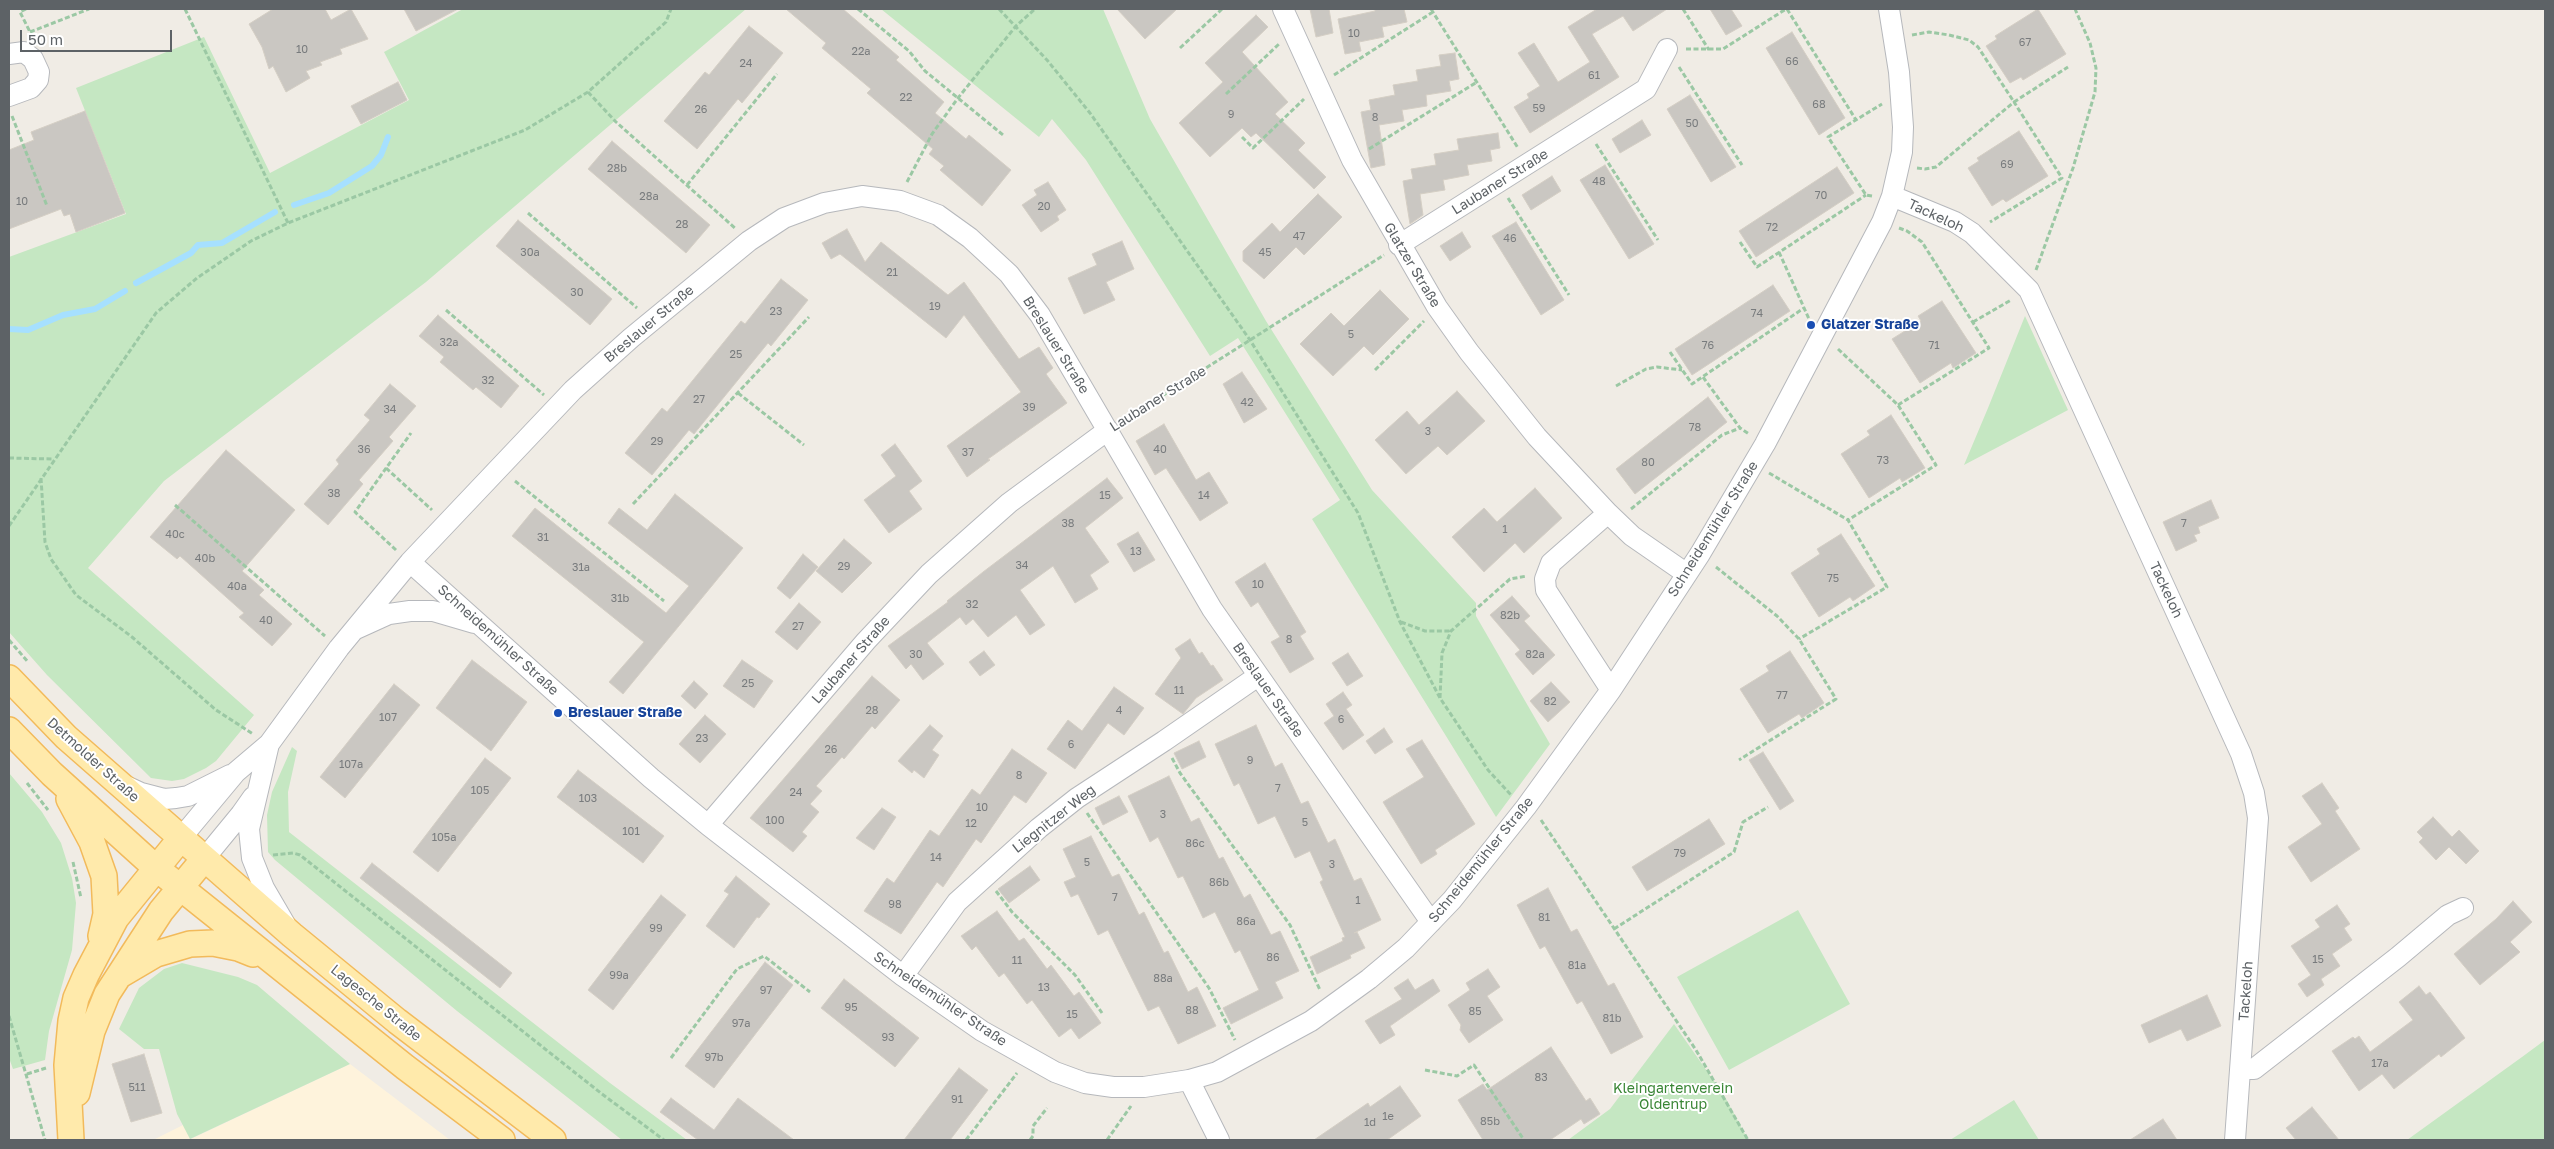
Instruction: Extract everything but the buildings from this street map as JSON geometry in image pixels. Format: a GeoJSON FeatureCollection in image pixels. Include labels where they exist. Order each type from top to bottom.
{"type":"FeatureCollection","features":[{"type":"Feature","properties":{"kind":"main road","name":"Detmolder Straße"},"geometry":{"type":"LineString","coordinates":[[9,678],[66,737],[204,859]]}},
{"type":"Feature","properties":{"kind":"main road"},"geometry":{"type":"LineString","coordinates":[[9,730],[52,774],[180,888],[405,1067],[502,1140]]}},
{"type":"Feature","properties":{"kind":"main road"},"geometry":{"type":"LineString","coordinates":[[52,774],[74,806],[92,842],[104,876],[106,914],[101,937],[76,998],[71,1021],[67,1065],[71,1139]]}},
{"type":"Feature","properties":{"kind":"main road"},"geometry":{"type":"LineString","coordinates":[[86,975],[116,918],[181,838]]}},
{"type":"Feature","properties":{"kind":"main road"},"geometry":{"type":"LineString","coordinates":[[71,1139],[79,1081],[92,1031],[107,994],[139,942],[204,859]]}},
{"type":"Feature","properties":{"kind":"main road","name":"Lagesche Straße"},"geometry":{"type":"LineString","coordinates":[[204,859],[397,1022],[553,1140]]}},
{"type":"Feature","properties":{"kind":"main road"},"geometry":{"type":"LineString","coordinates":[[116,979],[156,954],[190,944],[213,943],[238,948],[272,962]]}},
{"type":"Feature","properties":{"kind":"street","name":"Glatzer Straße"},"geometry":{"type":"LineString","coordinates":[[1283,9],[1352,160],[1399,245],[1437,307],[1469,352],[1537,437],[1612,517],[1661,558],[1687,574]]}},
{"type":"Feature","properties":{"kind":"street","name":"Schneidemühler Straße"},"geometry":{"type":"LineString","coordinates":[[410,562],[644,772],[708,825],[903,976],[982,1031],[1055,1072],[1085,1083],[1113,1087],[1144,1087],[1189,1080],[1217,1072],[1245,1058],[1329,1009],[1369,979],[1452,900],[1526,807],[1611,690],[1700,554],[1765,444],[1882,222],[1892,196],[1902,152],[1902,99],[1889,9]]}},
{"type":"Feature","properties":{"kind":"street","name":"Laubaner Straße"},"geometry":{"type":"LineString","coordinates":[[1399,245],[1646,89],[1667,49]]}},
{"type":"Feature","properties":{"kind":"street"},"geometry":{"type":"LineString","coordinates":[[9,96],[31,88],[38,80],[38,72],[33,59],[16,53]]}},
{"type":"Feature","properties":{"kind":"street","name":"Breslauer Straße"},"geometry":{"type":"LineString","coordinates":[[181,838],[236,772],[269,744],[338,648],[410,562],[557,406],[651,321],[749,241],[784,218],[824,203],[862,196],[900,201],[938,215],[970,238],[1009,274],[1040,315],[1212,609],[1431,922]]}},
{"type":"Feature","properties":{"kind":"street","name":"Tackeloh"},"geometry":{"type":"LineString","coordinates":[[1892,196],[1955,222],[1972,233],[2028,290],[2241,754],[2254,793],[2258,818],[2235,1140]]}},
{"type":"Feature","properties":{"kind":"street","name":"Laubaner Straße"},"geometry":{"type":"LineString","coordinates":[[708,825],[866,642],[930,574],[1009,503],[1108,430]]}},
{"type":"Feature","properties":{"kind":"street"},"geometry":{"type":"LineString","coordinates":[[1611,690],[1552,601],[1546,590],[1544,579],[1551,563],[1612,517]]}},
{"type":"Feature","properties":{"kind":"street"},"geometry":{"type":"LineString","coordinates":[[352,631],[389,614],[410,611],[432,611],[481,625]]}},
{"type":"Feature","properties":{"kind":"street","name":"Liegnitzer Weg"},"geometry":{"type":"LineString","coordinates":[[903,976],[957,902],[1077,798],[1258,676]]}},
{"type":"Feature","properties":{"kind":"street","name":"Breslauer Straße"},"geometry":{"type":"LineString","coordinates":[[269,744],[256,791],[249,829],[252,858],[264,888],[292,935]]}},
{"type":"Feature","properties":{"kind":"street","name":"Breslauer Straße"},"geometry":{"type":"LineString","coordinates":[[116,781],[141,793],[164,799],[188,796],[236,772]]}},
{"type":"Feature","properties":{"kind":"street","name":"Breslauer Straße"},"geometry":{"type":"LineString","coordinates":[[204,859],[241,814],[256,791]]}},
{"type":"Feature","properties":{"kind":"street"},"geometry":{"type":"LineString","coordinates":[[2241,1069],[2254,1069],[2391,962],[2448,914],[2463,908]]}},
{"type":"Feature","properties":{"kind":"street"},"geometry":{"type":"LineString","coordinates":[[1189,1080],[1219,1140]]}},
{"type":"Feature","properties":{"kind":"path"},"geometry":{"type":"LineString","coordinates":[[26,9],[20,12],[30,32]]}},
{"type":"Feature","properties":{"kind":"path"},"geometry":{"type":"LineString","coordinates":[[16,53],[30,32],[89,9]]}},
{"type":"Feature","properties":{"kind":"path"},"geometry":{"type":"LineString","coordinates":[[186,9],[288,224]]}},
{"type":"Feature","properties":{"kind":"path"},"geometry":{"type":"LineString","coordinates":[[9,526],[53,459],[156,313],[197,278],[251,241],[288,224],[525,130],[588,92],[666,22],[671,9]]}},
{"type":"Feature","properties":{"kind":"path"},"geometry":{"type":"LineString","coordinates":[[858,9],[909,51],[925,71],[1003,135]]}},
{"type":"Feature","properties":{"kind":"path"},"geometry":{"type":"LineString","coordinates":[[999,9],[1016,26],[1090,113],[1250,340],[1358,513],[1400,622],[1440,698],[1488,770],[1543,822],[1696,1050],[1748,1140]]}},
{"type":"Feature","properties":{"kind":"path"},"geometry":{"type":"LineString","coordinates":[[900,201],[910,175],[932,134],[958,98],[1016,26],[1035,9]]}},
{"type":"Feature","properties":{"kind":"path"},"geometry":{"type":"LineString","coordinates":[[1180,48],[1222,9]]}},
{"type":"Feature","properties":{"kind":"path"},"geometry":{"type":"LineString","coordinates":[[1431,9],[1528,164]]}},
{"type":"Feature","properties":{"kind":"path"},"geometry":{"type":"LineString","coordinates":[[1683,9],[1709,50],[1723,49],[1787,9],[1856,120]]}},
{"type":"Feature","properties":{"kind":"path"},"geometry":{"type":"LineString","coordinates":[[1973,322],[2028,290],[2073,168],[2095,92],[2096,68],[2090,42],[2074,9]]}},
{"type":"Feature","properties":{"kind":"path"},"geometry":{"type":"LineString","coordinates":[[1226,94],[1293,31]]}},
{"type":"Feature","properties":{"kind":"path"},"geometry":{"type":"LineString","coordinates":[[1894,38],[1929,32],[1949,34],[1969,40],[1978,47],[2062,178],[1972,233]]}},
{"type":"Feature","properties":{"kind":"path"},"geometry":{"type":"LineString","coordinates":[[1667,49],[1742,165]]}},
{"type":"Feature","properties":{"kind":"path"},"geometry":{"type":"LineString","coordinates":[[1899,165],[1925,169],[1936,167],[2014,102],[2068,67]]}},
{"type":"Feature","properties":{"kind":"path"},"geometry":{"type":"LineString","coordinates":[[687,185],[777,74]]}},
{"type":"Feature","properties":{"kind":"path"},"geometry":{"type":"LineString","coordinates":[[1352,160],[1477,82]]}},
{"type":"Feature","properties":{"kind":"path"},"geometry":{"type":"LineString","coordinates":[[588,92],[616,122],[749,241]]}},
{"type":"Feature","properties":{"kind":"path"},"geometry":{"type":"LineString","coordinates":[[1740,242],[1757,267],[1866,195],[1828,137],[1884,103],[1902,99]]}},
{"type":"Feature","properties":{"kind":"path"},"geometry":{"type":"LineString","coordinates":[[9,108],[47,206]]}},
{"type":"Feature","properties":{"kind":"path"},"geometry":{"type":"LineString","coordinates":[[1586,127],[1658,240]]}},
{"type":"Feature","properties":{"kind":"path"},"geometry":{"type":"LineString","coordinates":[[1498,182],[1569,295]]}},
{"type":"Feature","properties":{"kind":"path"},"geometry":{"type":"LineString","coordinates":[[528,213],[651,321]]}},
{"type":"Feature","properties":{"kind":"path"},"geometry":{"type":"LineString","coordinates":[[1882,222],[1907,231],[1922,242],[1989,348],[1898,404]]}},
{"type":"Feature","properties":{"kind":"path","name":"Laubaner Straße"},"geometry":{"type":"LineString","coordinates":[[1108,430],[1399,245]]}},
{"type":"Feature","properties":{"kind":"path"},"geometry":{"type":"LineString","coordinates":[[1779,252],[1810,320],[1823,335],[1898,404],[1936,465],[1848,520]]}},
{"type":"Feature","properties":{"kind":"path"},"geometry":{"type":"LineString","coordinates":[[1375,370],[1437,307]]}},
{"type":"Feature","properties":{"kind":"path"},"geometry":{"type":"LineString","coordinates":[[1670,352],[1692,384],[1804,308]]}},
{"type":"Feature","properties":{"kind":"path"},"geometry":{"type":"LineString","coordinates":[[446,310],[557,406]]}},
{"type":"Feature","properties":{"kind":"path"},"geometry":{"type":"LineString","coordinates":[[634,504],[809,317]]}},
{"type":"Feature","properties":{"kind":"path"},"geometry":{"type":"LineString","coordinates":[[1616,386],[1646,369],[1657,367],[1682,370]]}},
{"type":"Feature","properties":{"kind":"path"},"geometry":{"type":"LineString","coordinates":[[1703,377],[1740,428],[1765,444]]}},
{"type":"Feature","properties":{"kind":"path"},"geometry":{"type":"LineString","coordinates":[[738,393],[804,445]]}},
{"type":"Feature","properties":{"kind":"path"},"geometry":{"type":"LineString","coordinates":[[1612,517],[1722,435],[1740,428]]}},
{"type":"Feature","properties":{"kind":"path"},"geometry":{"type":"LineString","coordinates":[[410,562],[355,512],[411,433]]}},
{"type":"Feature","properties":{"kind":"path"},"geometry":{"type":"LineString","coordinates":[[9,458],[53,459]]}},
{"type":"Feature","properties":{"kind":"path"},"geometry":{"type":"LineString","coordinates":[[1754,464],[1848,520],[1887,586],[1799,639]]}},
{"type":"Feature","properties":{"kind":"path"},"geometry":{"type":"LineString","coordinates":[[498,467],[664,602]]}},
{"type":"Feature","properties":{"kind":"path"},"geometry":{"type":"LineString","coordinates":[[386,468],[446,522]]}},
{"type":"Feature","properties":{"kind":"path"},"geometry":{"type":"LineString","coordinates":[[41,477],[45,542],[51,559],[76,594],[132,636],[216,710],[269,744]]}},
{"type":"Feature","properties":{"kind":"path"},"geometry":{"type":"LineString","coordinates":[[175,505],[338,648]]}},
{"type":"Feature","properties":{"kind":"path"},"geometry":{"type":"LineString","coordinates":[[1700,554],[1777,616],[1799,639],[1836,700],[1739,760]]}},
{"type":"Feature","properties":{"kind":"path"},"geometry":{"type":"LineString","coordinates":[[1440,698],[1442,653],[1451,631],[1510,579],[1528,575],[1544,579]]}},
{"type":"Feature","properties":{"kind":"path"},"geometry":{"type":"LineString","coordinates":[[1400,622],[1425,631],[1451,631]]}},
{"type":"Feature","properties":{"kind":"path"},"geometry":{"type":"LineString","coordinates":[[1164,741],[1180,773],[1290,925],[1329,1009]]}},
{"type":"Feature","properties":{"kind":"path"},"geometry":{"type":"LineString","coordinates":[[22,776],[51,814]]}},
{"type":"Feature","properties":{"kind":"path"},"geometry":{"type":"LineString","coordinates":[[1077,798],[1209,988],[1245,1058]]}},
{"type":"Feature","properties":{"kind":"path"},"geometry":{"type":"LineString","coordinates":[[1614,929],[1734,852],[1743,822],[1768,807]]}},
{"type":"Feature","properties":{"kind":"path"},"geometry":{"type":"LineString","coordinates":[[252,858],[293,853],[300,855],[602,1094],[664,1140]]}},
{"type":"Feature","properties":{"kind":"path"},"geometry":{"type":"LineString","coordinates":[[72,856],[81,901]]}},
{"type":"Feature","properties":{"kind":"path"},"geometry":{"type":"LineString","coordinates":[[984,877],[1012,912],[1075,975],[1102,1013]]}},
{"type":"Feature","properties":{"kind":"path"},"geometry":{"type":"LineString","coordinates":[[671,1058],[737,969],[764,956],[810,992]]}},
{"type":"Feature","properties":{"kind":"path"},"geometry":{"type":"LineString","coordinates":[[9,1016],[45,1140]]}},
{"type":"Feature","properties":{"kind":"path"},"geometry":{"type":"LineString","coordinates":[[966,1140],[1029,1058]]}},
{"type":"Feature","properties":{"kind":"path"},"geometry":{"type":"LineString","coordinates":[[27,1074],[43,1070],[49,1062]]}},
{"type":"Feature","properties":{"kind":"path"},"geometry":{"type":"LineString","coordinates":[[1425,1070],[1457,1076],[1474,1065],[1524,1140]]}},
{"type":"Feature","properties":{"kind":"path"},"geometry":{"type":"LineString","coordinates":[[1107,1140],[1144,1087]]}},
{"type":"Feature","properties":{"kind":"path"},"geometry":{"type":"LineString","coordinates":[[1030,1140],[1033,1136],[1033,1126],[1047,1108]]}},
{"type":"Feature","properties":{"kind":"shaded area"},"geometry":{"type":"Polygon","coordinates":[[[350,1064],[450,1140],[153,1140],[183,1125],[191,1139],[350,1064]]]}},
{"type":"Feature","properties":{"kind":"green space"},"geometry":{"type":"Polygon","coordinates":[[[463,9],[746,9],[426,282],[164,481],[88,568],[254,715],[216,761],[206,768],[184,779],[172,781],[151,778],[47,675],[9,632],[9,257],[126,214],[76,88],[204,37],[270,173],[409,100],[384,52],[463,9]]]}},
{"type":"Feature","properties":{"kind":"green space"},"geometry":{"type":"Polygon","coordinates":[[[881,9],[1103,9],[1150,119],[1266,321],[1372,490],[1476,603],[1476,616],[1550,744],[1496,817],[1312,519],[1340,500],[1238,338],[1210,356],[1086,160],[1052,119],[1039,137],[881,9]]]}},
{"type":"Feature","properties":{"kind":"green space"},"geometry":{"type":"Polygon","coordinates":[[[2025,316],[2068,410],[1964,465],[1988,408],[2025,316]]]}},
{"type":"Feature","properties":{"kind":"green space"},"geometry":{"type":"Polygon","coordinates":[[[292,747],[297,751],[288,792],[289,832],[610,1083],[687,1140],[622,1140],[457,1011],[275,860],[268,852],[267,815],[272,792],[292,747]]]}},
{"type":"Feature","properties":{"kind":"green space"},"geometry":{"type":"Polygon","coordinates":[[[9,773],[42,812],[61,843],[72,878],[76,903],[72,950],[49,1031],[45,1060],[13,1069],[9,1058],[9,773]]]}},
{"type":"Feature","properties":{"kind":"green space"},"geometry":{"type":"Polygon","coordinates":[[[1798,910],[1850,1004],[1729,1070],[1677,977],[1798,910]]]}},
{"type":"Feature","properties":{"kind":"green space"},"geometry":{"type":"Polygon","coordinates":[[[182,963],[238,977],[257,985],[350,1064],[190,1139],[177,1114],[159,1049],[144,1049],[119,1029],[139,988],[164,969],[182,963]]]}},
{"type":"Feature","properties":{"kind":"green space","name":"Kleingartenverein Oldentrup"},"geometry":{"type":"Polygon","coordinates":[[[1674,1024],[1725,1097],[1748,1140],[1568,1140],[1610,1109],[1674,1024]]]}},
{"type":"Feature","properties":{"kind":"green space"},"geometry":{"type":"Polygon","coordinates":[[[2545,1040],[2545,1140],[2407,1140],[2522,1057],[2545,1040]]]}},
{"type":"Feature","properties":{"kind":"green space"},"geometry":{"type":"Polygon","coordinates":[[[2014,1100],[2039,1140],[1950,1140],[2014,1100]]]}},
{"type":"Feature","properties":{"kind":"waterway"},"geometry":{"type":"LineString","coordinates":[[294,205],[329,193],[372,166],[381,155],[388,137]]}},
{"type":"Feature","properties":{"kind":"waterway"},"geometry":{"type":"LineString","coordinates":[[136,283],[191,253],[198,245],[222,243],[275,212]]}},
{"type":"Feature","properties":{"kind":"waterway"},"geometry":{"type":"LineString","coordinates":[[9,329],[28,330],[63,315],[95,309],[125,291]]}},
{"type":"Feature","properties":{"kind":"place","name":"Glatzer Straße"},"geometry":{"type":"Point","coordinates":[1811,325]}},
{"type":"Feature","properties":{"kind":"place","name":"Breslauer Straße"},"geometry":{"type":"Point","coordinates":[558,713]}}]}
